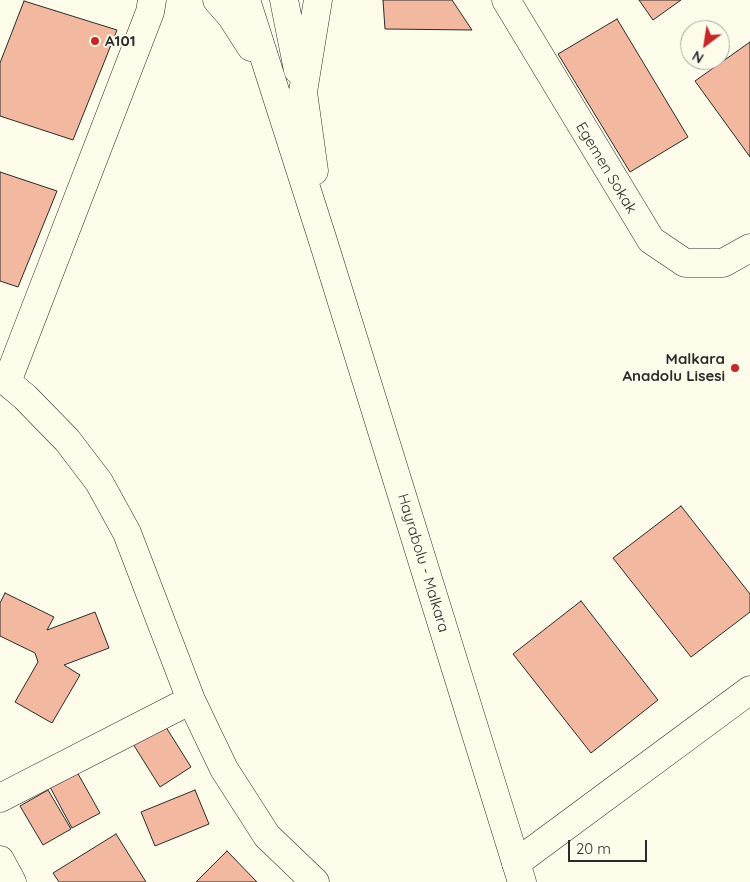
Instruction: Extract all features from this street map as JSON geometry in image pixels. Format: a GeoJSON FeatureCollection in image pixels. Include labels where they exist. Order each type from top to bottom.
{"type":"FeatureCollection","features":[{"type":"Feature","properties":{"kind":"street"},"geometry":{"type":"LineString","coordinates":[[152,0],[150,12],[4,379],[67,440],[99,482],[127,533],[191,700],[224,769],[244,803],[268,836],[315,882]]}},
{"type":"Feature","properties":{"kind":"street"},"geometry":{"type":"LineString","coordinates":[[217,0],[232,16],[249,43],[275,92]]}},
{"type":"Feature","properties":{"kind":"street"},"geometry":{"type":"LineString","coordinates":[[246,0],[324,244]]}},
{"type":"Feature","properties":{"kind":"street"},"geometry":{"type":"LineString","coordinates":[[284,0],[303,92],[324,244]]}},
{"type":"Feature","properties":{"kind":"street"},"geometry":{"type":"LineString","coordinates":[[303,92],[318,0]]}},
{"type":"Feature","properties":{"kind":"street","name":"Egemen Sokak"},"geometry":{"type":"LineString","coordinates":[[506,0],[651,240],[685,263],[723,263],[750,248]]}},
{"type":"Feature","properties":{"kind":"street","name":"Hayrabolu - Malkara"},"geometry":{"type":"LineString","coordinates":[[324,244],[519,872]]}},
{"type":"Feature","properties":{"kind":"street"},"geometry":{"type":"LineString","coordinates":[[519,872],[750,690]]}},
{"type":"Feature","properties":{"kind":"street"},"geometry":{"type":"LineString","coordinates":[[1,796],[191,700]]}},
{"type":"Feature","properties":{"kind":"street"},"geometry":{"type":"LineString","coordinates":[[0,860],[12,882]]}},
{"type":"Feature","properties":{"kind":"building"},"geometry":{"type":"Polygon","coordinates":[[[383,0],[452,0],[472,30],[385,29],[383,0]]]}},
{"type":"Feature","properties":{"kind":"building"},"geometry":{"type":"Polygon","coordinates":[[[639,0],[681,0],[653,20],[639,0]]]}},
{"type":"Feature","properties":{"kind":"building"},"geometry":{"type":"Polygon","coordinates":[[[24,1],[117,30],[73,140],[0,116],[0,63],[24,1]]]}},
{"type":"Feature","properties":{"kind":"building"},"geometry":{"type":"Polygon","coordinates":[[[617,19],[688,137],[630,172],[558,54],[617,19]]]}},
{"type":"Feature","properties":{"kind":"building"},"geometry":{"type":"Polygon","coordinates":[[[750,42],[750,157],[695,81],[711,70],[730,70],[730,56],[750,42]]]}},
{"type":"Feature","properties":{"kind":"building"},"geometry":{"type":"Polygon","coordinates":[[[0,172],[57,191],[18,287],[0,281],[0,172]]]}},
{"type":"Feature","properties":{"kind":"building"},"geometry":{"type":"Polygon","coordinates":[[[681,506],[750,594],[750,612],[691,657],[613,558],[681,506]]]}},
{"type":"Feature","properties":{"kind":"building"},"geometry":{"type":"Polygon","coordinates":[[[5,593],[54,617],[47,630],[95,612],[109,648],[64,665],[80,675],[52,723],[15,702],[38,662],[35,653],[0,636],[0,603],[5,593]]]}},
{"type":"Feature","properties":{"kind":"building"},"geometry":{"type":"Polygon","coordinates":[[[581,601],[658,700],[591,753],[513,654],[581,601]]]}},
{"type":"Feature","properties":{"kind":"building"},"geometry":{"type":"Polygon","coordinates":[[[164,724],[191,767],[160,787],[133,744],[164,724]]]}},
{"type":"Feature","properties":{"kind":"building"},"geometry":{"type":"Polygon","coordinates":[[[77,772],[100,813],[72,828],[50,787],[77,772]]]}},
{"type":"Feature","properties":{"kind":"building"},"geometry":{"type":"Polygon","coordinates":[[[48,790],[71,829],[43,845],[20,806],[48,790]]]}},
{"type":"Feature","properties":{"kind":"building"},"geometry":{"type":"Polygon","coordinates":[[[195,790],[209,824],[155,846],[141,812],[195,790]]]}},
{"type":"Feature","properties":{"kind":"building"},"geometry":{"type":"Polygon","coordinates":[[[116,834],[146,882],[59,882],[53,873],[116,834]]]}},
{"type":"Feature","properties":{"kind":"building"},"geometry":{"type":"Polygon","coordinates":[[[227,851],[257,882],[196,882],[227,851]]]}},
{"type":"Feature","properties":{"kind":"place","name":"A101"},"geometry":{"type":"Point","coordinates":[95,41]}},
{"type":"Feature","properties":{"kind":"place","name":"Malkara Anadolu Lisesi"},"geometry":{"type":"Point","coordinates":[735,368]}}]}
